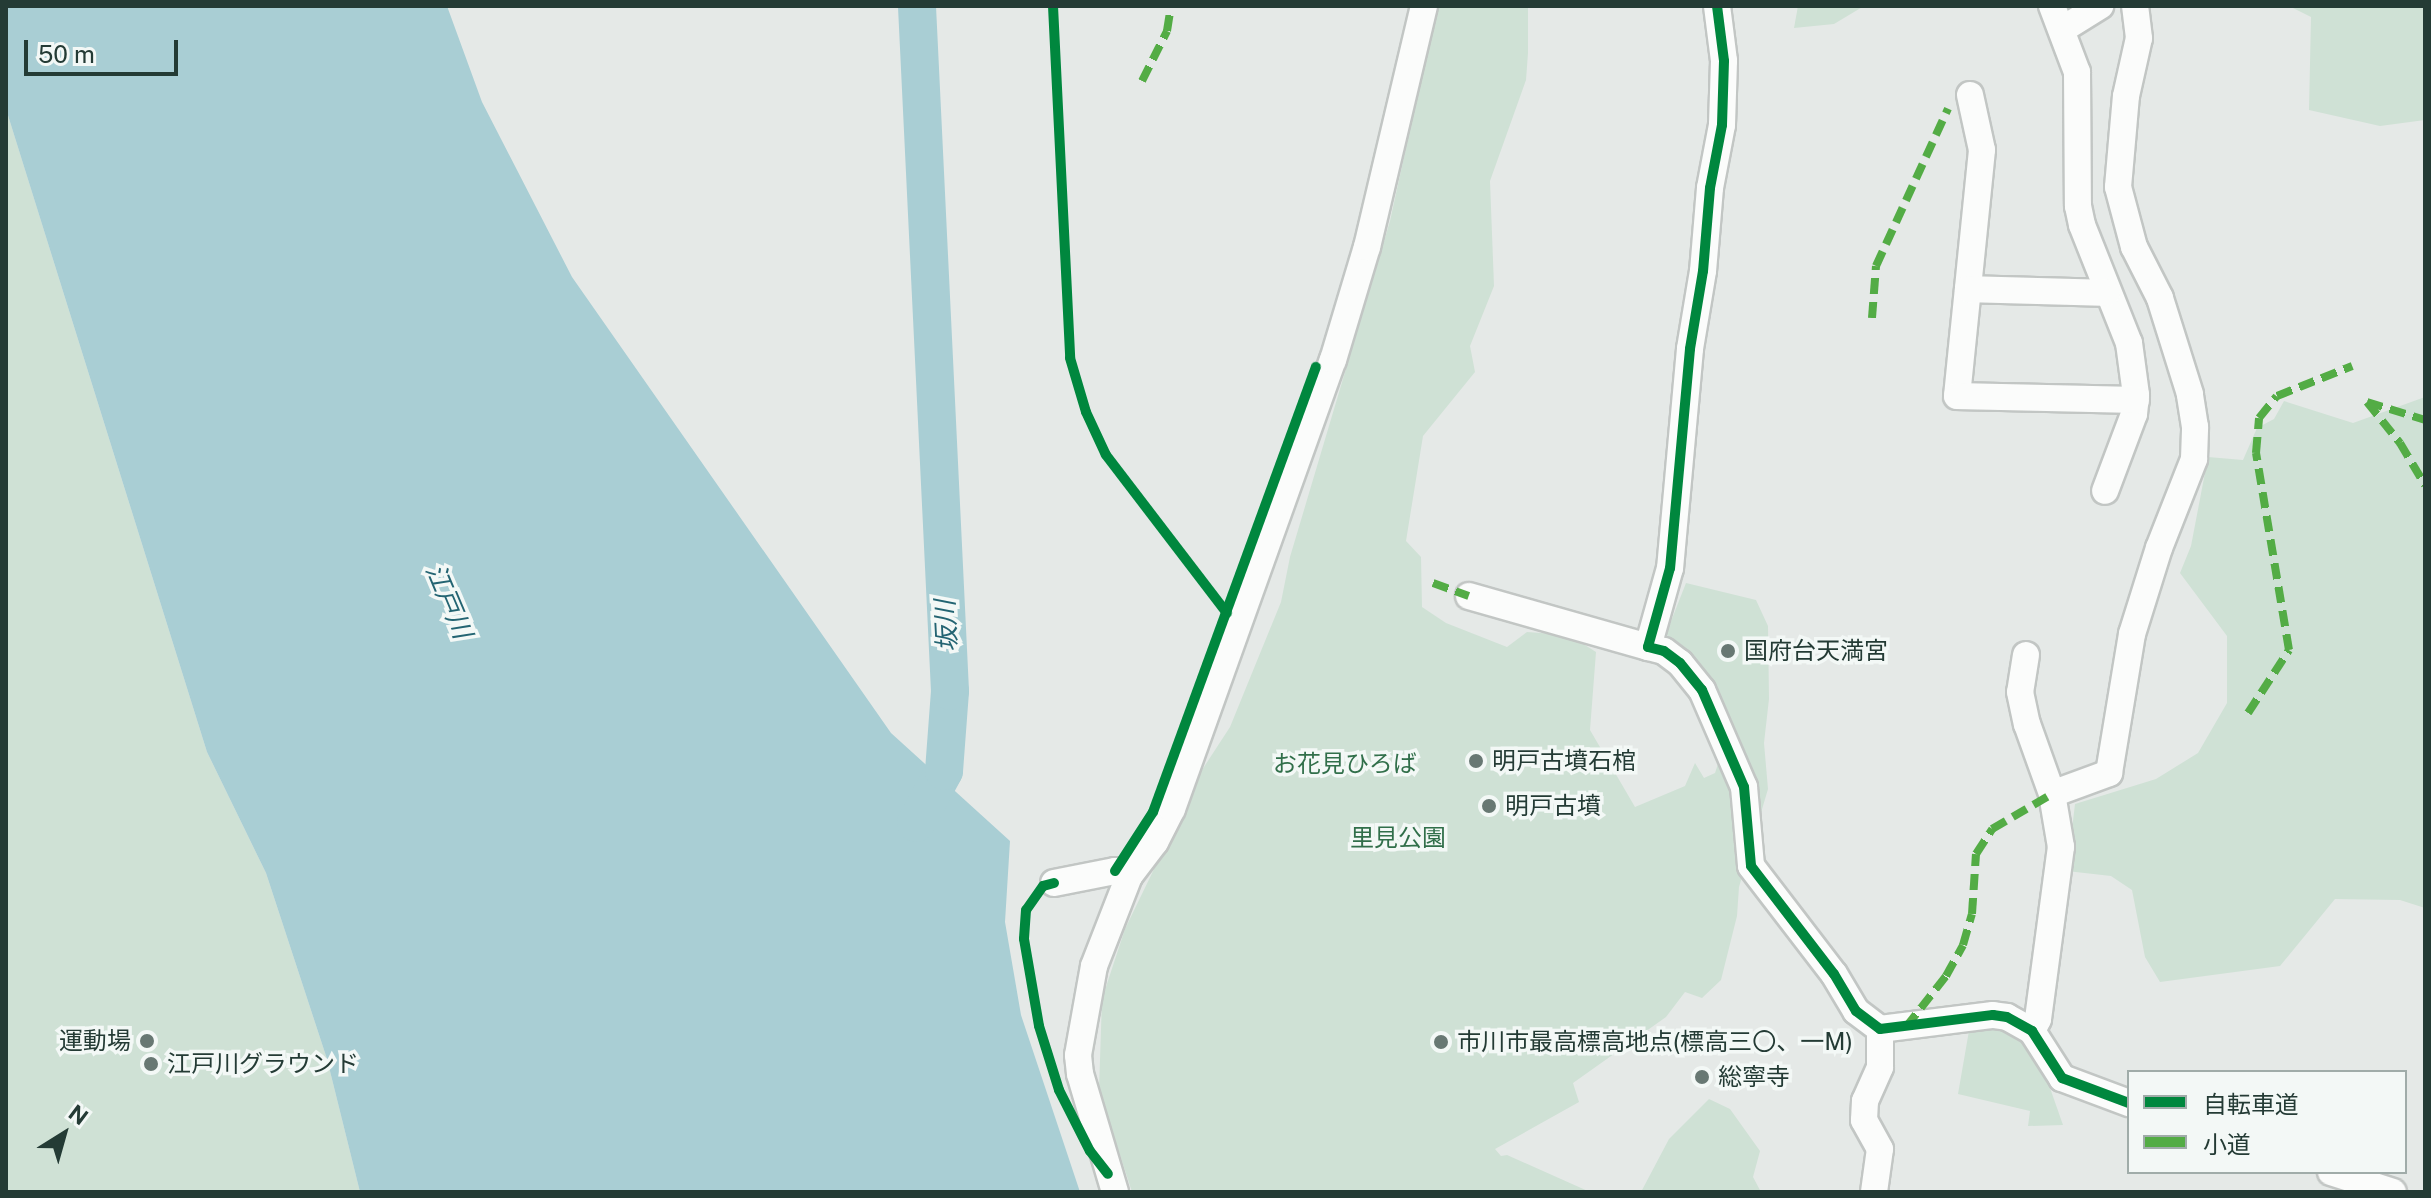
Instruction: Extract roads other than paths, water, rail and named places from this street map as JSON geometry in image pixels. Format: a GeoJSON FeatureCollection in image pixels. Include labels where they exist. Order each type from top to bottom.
{"type":"FeatureCollection","features":[{"type":"Feature","properties":{"kind":"street"},"geometry":{"type":"LineString","coordinates":[[1115,1192],[1080,1074],[1078,1055],[1094,966],[1129,876],[1155,842],[1172,809],[1333,360],[1367,247],[1424,6]]}},
{"type":"Feature","properties":{"kind":"street"},"geometry":{"type":"LineString","coordinates":[[1648,647],[1670,568],[1684,450],[1690,349],[1703,271],[1710,188],[1722,125],[1724,61],[1717,6]]}},
{"type":"Feature","properties":{"kind":"street"},"geometry":{"type":"LineString","coordinates":[[2100,6],[2057,17],[2079,89],[2080,215],[2107,293],[2129,343],[2136,400],[2134,414],[2105,491]]}},
{"type":"Feature","properties":{"kind":"street"},"geometry":{"type":"LineString","coordinates":[[2052,794],[2109,773],[2132,634],[2159,548],[2194,459],[2195,427],[2190,394],[2160,298],[2134,247],[2118,187],[2124,109],[2139,38],[2140,19],[2135,6]]}},
{"type":"Feature","properties":{"kind":"street"},"geometry":{"type":"LineString","coordinates":[[1970,95],[1982,150],[1957,396],[2136,400]]}},
{"type":"Feature","properties":{"kind":"street"},"geometry":{"type":"LineString","coordinates":[[1968,289],[2107,293]]}},
{"type":"Feature","properties":{"kind":"street"},"geometry":{"type":"LineString","coordinates":[[2129,343],[2170,331]]}},
{"type":"Feature","properties":{"kind":"street"},"geometry":{"type":"LineString","coordinates":[[1469,596],[1664,651],[1693,674],[1721,727],[1744,787],[1751,866],[1834,974],[1856,1011],[1880,1029],[1993,1015],[2007,1017],[2032,1031],[2062,1078],[2127,1102]]}},
{"type":"Feature","properties":{"kind":"street"},"geometry":{"type":"LineString","coordinates":[[2026,655],[2020,692],[2027,724],[2052,794],[2061,847],[2038,1019],[2032,1031]]}},
{"type":"Feature","properties":{"kind":"street"},"geometry":{"type":"LineString","coordinates":[[1054,883],[1115,871],[1129,876]]}},
{"type":"Feature","properties":{"kind":"street"},"geometry":{"type":"LineString","coordinates":[[1874,1192],[1880,1149],[1864,1120],[1865,1101],[1880,1067],[1880,1029]]}},
{"type":"Feature","properties":{"kind":"street"},"geometry":{"type":"LineString","coordinates":[[2337,1174],[2393,1192]]}},
{"type":"Feature","properties":{"kind":"water","name":"江戸川"},"geometry":{"type":"Polygon","coordinates":[[[6,6],[447,6],[482,102],[572,277],[891,733],[1010,841],[1005,922],[1021,1015],[1080,1192],[360,1192],[327,1059],[266,873],[207,752],[6,109],[6,6]]]}},
{"type":"Feature","properties":{"kind":"waterway","name":"坂川"},"geometry":{"type":"LineString","coordinates":[[916,823],[944,771],[950,691],[917,6]]}},
{"type":"Feature","properties":{"kind":"place","name":"国府台天満宮"},"geometry":{"type":"Point","coordinates":[1728,651]}},
{"type":"Feature","properties":{"kind":"place","name":"明戸古墳石棺"},"geometry":{"type":"Point","coordinates":[1476,761]}},
{"type":"Feature","properties":{"kind":"place","name":"明戸古墳"},"geometry":{"type":"Point","coordinates":[1489,806]}},
{"type":"Feature","properties":{"kind":"place","name":"運動場"},"geometry":{"type":"Point","coordinates":[147,1041]}},
{"type":"Feature","properties":{"kind":"place","name":"市川市最高標高地点(標高三〇、一M)"},"geometry":{"type":"Point","coordinates":[1441,1042]}},
{"type":"Feature","properties":{"kind":"place","name":"江戸川グラウンド"},"geometry":{"type":"Point","coordinates":[151,1064]}},
{"type":"Feature","properties":{"kind":"place","name":"総寧寺"},"geometry":{"type":"Point","coordinates":[1702,1077]}},
{"type":"Feature","properties":{"kind":"park label","name":"お花見ひろば"},"geometry":{"type":"Point","coordinates":[1345,764]}},
{"type":"Feature","properties":{"kind":"park label","name":"里見公園"},"geometry":{"type":"Point","coordinates":[1398,838]}}]}
